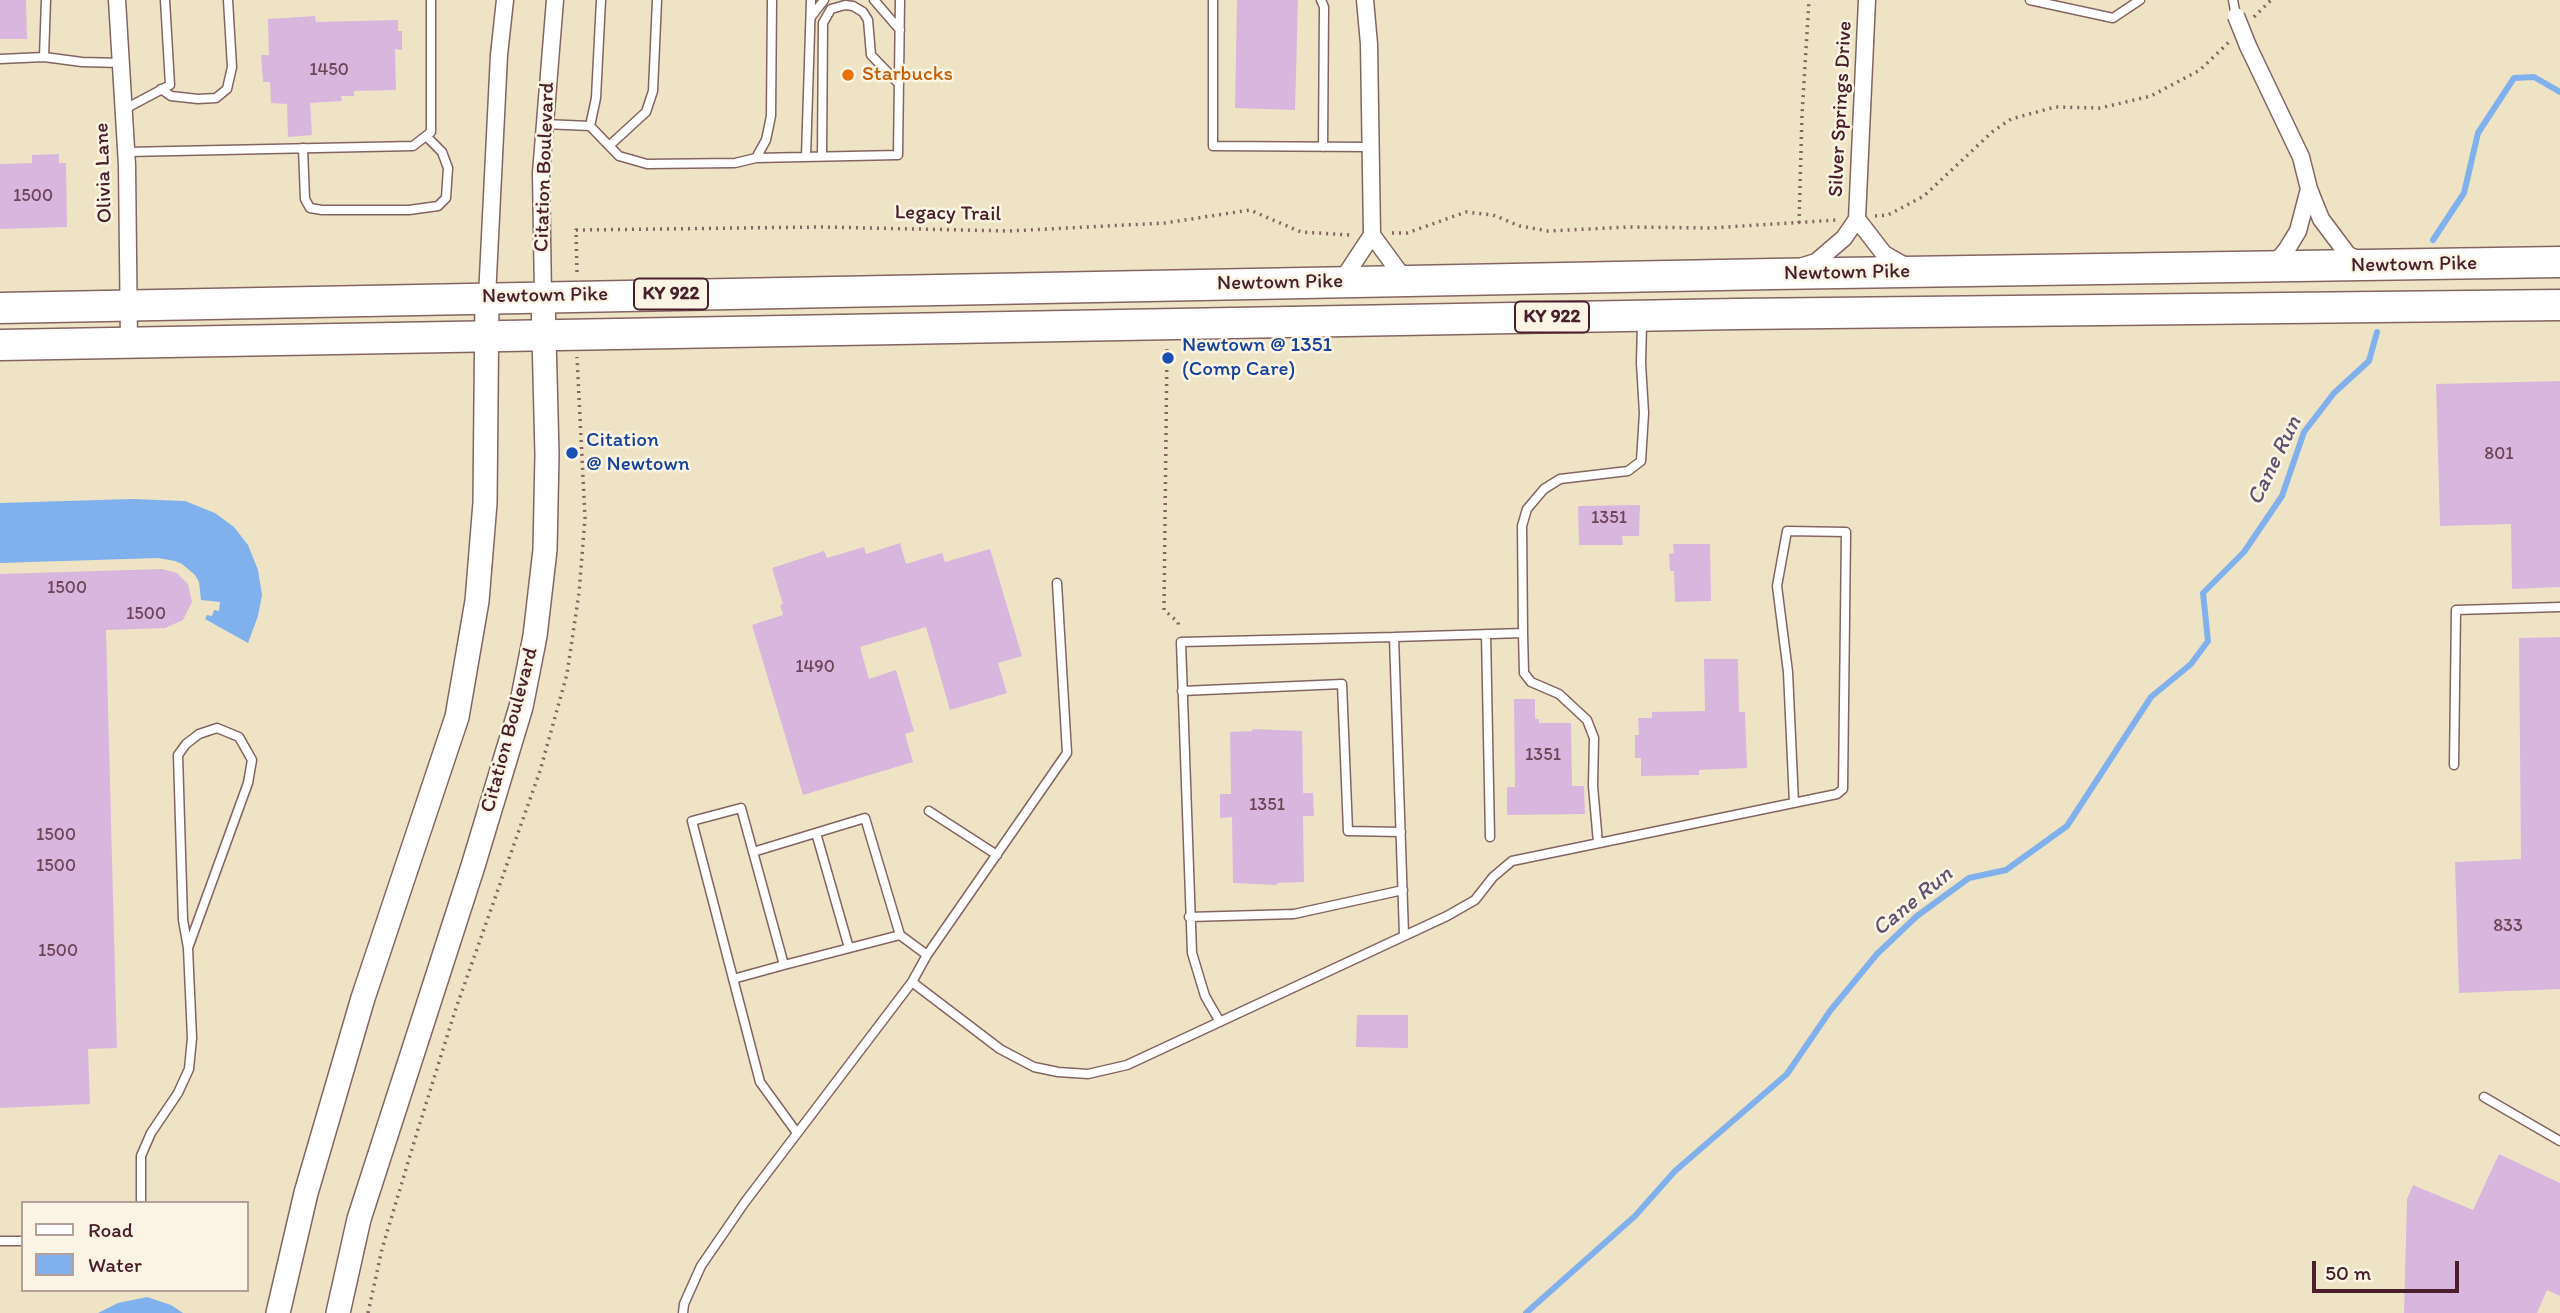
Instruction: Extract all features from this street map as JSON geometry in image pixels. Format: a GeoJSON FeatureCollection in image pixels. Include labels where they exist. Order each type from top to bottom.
{"type":"FeatureCollection","features":[{"type":"Feature","properties":{"kind":"highway","name":"Newtown Pike"},"geometry":{"type":"LineString","coordinates":[[0,308],[1405,280],[2560,262]]}},
{"type":"Feature","properties":{"kind":"highway"},"geometry":{"type":"LineString","coordinates":[[1643,316],[1651,304],[1662,297],[1712,295],[1763,275]]}},
{"type":"Feature","properties":{"kind":"highway","name":"Newtown Pike"},"geometry":{"type":"LineString","coordinates":[[0,345],[1643,316],[2560,305]]}},
{"type":"Feature","properties":{"kind":"main road","name":"Citation Boulevard"},"geometry":{"type":"LineString","coordinates":[[338,1313],[359,1219],[481,841],[521,707],[535,636],[545,550],[547,455],[543,296]]}},
{"type":"Feature","properties":{"kind":"main road"},"geometry":{"type":"LineString","coordinates":[[278,1313],[306,1193],[363,998],[457,717],[477,601],[485,503],[487,297]]}},
{"type":"Feature","properties":{"kind":"street","name":"Olivia Lane"},"geometry":{"type":"LineString","coordinates":[[117,0],[126,152],[129,344]]}},
{"type":"Feature","properties":{"kind":"street"},"geometry":{"type":"LineString","coordinates":[[487,297],[499,55],[505,0]]}},
{"type":"Feature","properties":{"kind":"street","name":"Citation Boulevard"},"geometry":{"type":"LineString","coordinates":[[543,296],[541,173],[555,0]]}},
{"type":"Feature","properties":{"kind":"street"},"geometry":{"type":"LineString","coordinates":[[1365,0],[1369,44],[1373,235],[1405,280]]}},
{"type":"Feature","properties":{"kind":"street","name":"Silver Springs Drive"},"geometry":{"type":"LineString","coordinates":[[1763,275],[1816,262],[1844,239],[1857,219],[1867,0]]}},
{"type":"Feature","properties":{"kind":"street"},"geometry":{"type":"LineString","coordinates":[[2234,8],[2248,46],[2301,157],[2309,189],[2321,219],[2348,255],[2375,266]]}},
{"type":"Feature","properties":{"kind":"street"},"geometry":{"type":"LineString","coordinates":[[2272,267],[2298,231],[2309,189]]}},
{"type":"Feature","properties":{"kind":"street","name":"Silver Springs Drive"},"geometry":{"type":"LineString","coordinates":[[1857,219],[1884,254],[1906,267],[1933,272]]}},
{"type":"Feature","properties":{"kind":"street"},"geometry":{"type":"LineString","coordinates":[[1341,282],[1373,235]]}},
{"type":"Feature","properties":{"kind":"lane"},"geometry":{"type":"LineString","coordinates":[[44,57],[46,0]]}},
{"type":"Feature","properties":{"kind":"lane"},"geometry":{"type":"LineString","coordinates":[[123,110],[170,85],[165,0]]}},
{"type":"Feature","properties":{"kind":"lane"},"geometry":{"type":"LineString","coordinates":[[161,89],[171,96],[198,99],[216,98],[227,89],[232,67],[228,0]]}},
{"type":"Feature","properties":{"kind":"lane"},"geometry":{"type":"LineString","coordinates":[[126,152],[413,146],[431,132],[431,0]]}},
{"type":"Feature","properties":{"kind":"lane"},"geometry":{"type":"LineString","coordinates":[[590,126],[596,98],[601,0]]}},
{"type":"Feature","properties":{"kind":"lane"},"geometry":{"type":"LineString","coordinates":[[610,145],[646,112],[653,91],[657,0]]}},
{"type":"Feature","properties":{"kind":"lane"},"geometry":{"type":"LineString","coordinates":[[756,158],[766,140],[771,116],[772,0]]}},
{"type":"Feature","properties":{"kind":"lane"},"geometry":{"type":"LineString","coordinates":[[806,157],[811,0]]}},
{"type":"Feature","properties":{"kind":"lane"},"geometry":{"type":"LineString","coordinates":[[810,18],[824,0]]}},
{"type":"Feature","properties":{"kind":"lane"},"geometry":{"type":"LineString","coordinates":[[874,0],[900,30]]}},
{"type":"Feature","properties":{"kind":"lane"},"geometry":{"type":"LineString","coordinates":[[544,124],[590,126],[619,156],[647,164],[735,163],[756,158],[898,156],[900,0]]}},
{"type":"Feature","properties":{"kind":"lane"},"geometry":{"type":"LineString","coordinates":[[1213,0],[1213,146],[1371,147]]}},
{"type":"Feature","properties":{"kind":"lane"},"geometry":{"type":"LineString","coordinates":[[1321,0],[1324,7],[1323,147]]}},
{"type":"Feature","properties":{"kind":"lane"},"geometry":{"type":"LineString","coordinates":[[2030,0],[2113,18],[2140,0]]}},
{"type":"Feature","properties":{"kind":"lane"},"geometry":{"type":"LineString","coordinates":[[822,156],[823,23],[831,9],[845,5],[863,12],[868,20],[871,55],[899,84]]}},
{"type":"Feature","properties":{"kind":"lane"},"geometry":{"type":"LineString","coordinates":[[0,59],[44,57],[82,62],[121,62]]}},
{"type":"Feature","properties":{"kind":"lane"},"geometry":{"type":"LineString","coordinates":[[303,148],[305,200],[310,208],[409,210],[438,206],[446,198],[448,168],[442,152],[426,136]]}},
{"type":"Feature","properties":{"kind":"lane"},"geometry":{"type":"LineString","coordinates":[[1598,843],[1593,786],[1594,738],[1587,720],[1559,694],[1531,682],[1524,673],[1522,526],[1527,509],[1544,489],[1560,479],[1628,471],[1641,461],[1644,413],[1641,363],[1643,316]]}},
{"type":"Feature","properties":{"kind":"lane"},"geometry":{"type":"LineString","coordinates":[[912,982],[1000,1049],[1034,1067],[1088,1074],[1127,1066],[1447,916],[1475,900],[1493,877],[1512,861],[1598,843],[1794,803],[1837,794],[1843,789],[1846,532],[1787,531],[1777,586],[1788,672],[1794,803]]}},
{"type":"Feature","properties":{"kind":"lane"},"geometry":{"type":"LineString","coordinates":[[683,1313],[684,1304],[701,1266],[745,1202],[912,982],[927,956],[1068,753],[1057,583]]}},
{"type":"Feature","properties":{"kind":"lane"},"geometry":{"type":"LineString","coordinates":[[2454,765],[2456,610],[2560,607]]}},
{"type":"Feature","properties":{"kind":"lane"},"geometry":{"type":"LineString","coordinates":[[1220,1022],[1205,996],[1195,964],[1189,917],[1181,642],[1523,633]]}},
{"type":"Feature","properties":{"kind":"lane"},"geometry":{"type":"LineString","coordinates":[[1486,634],[1490,837]]}},
{"type":"Feature","properties":{"kind":"lane"},"geometry":{"type":"LineString","coordinates":[[1394,637],[1404,935]]}},
{"type":"Feature","properties":{"kind":"lane"},"geometry":{"type":"LineString","coordinates":[[1182,691],[1342,684],[1348,831],[1401,832]]}},
{"type":"Feature","properties":{"kind":"lane"},"geometry":{"type":"LineString","coordinates":[[141,1201],[141,1156],[151,1133],[178,1093],[189,1069],[192,1038],[188,948],[183,920],[178,755],[186,744],[199,734],[217,728],[239,737],[252,760],[248,783],[188,948]]}},
{"type":"Feature","properties":{"kind":"lane"},"geometry":{"type":"LineString","coordinates":[[784,965],[741,808],[692,821],[760,1082],[797,1133]]}},
{"type":"Feature","properties":{"kind":"lane"},"geometry":{"type":"LineString","coordinates":[[929,811],[997,855]]}},
{"type":"Feature","properties":{"kind":"lane"},"geometry":{"type":"LineString","coordinates":[[752,852],[866,818],[900,935],[927,956]]}},
{"type":"Feature","properties":{"kind":"lane"},"geometry":{"type":"LineString","coordinates":[[816,833],[849,948]]}},
{"type":"Feature","properties":{"kind":"lane"},"geometry":{"type":"LineString","coordinates":[[1189,917],[1294,914],[1403,890]]}},
{"type":"Feature","properties":{"kind":"lane"},"geometry":{"type":"LineString","coordinates":[[733,979],[900,935]]}},
{"type":"Feature","properties":{"kind":"lane"},"geometry":{"type":"LineString","coordinates":[[2484,1097],[2560,1140]]}},
{"type":"Feature","properties":{"kind":"lane"},"geometry":{"type":"LineString","coordinates":[[0,1241],[21,1241]]}},
{"type":"Feature","properties":{"kind":"path"},"geometry":{"type":"LineString","coordinates":[[1799,223],[1809,0]]}},
{"type":"Feature","properties":{"kind":"path","name":"Legacy Trail"},"geometry":{"type":"LineString","coordinates":[[576,271],[576,230],[822,227],[1009,231],[1165,223],[1250,210],[1301,232],[1354,235]]}},
{"type":"Feature","properties":{"kind":"path"},"geometry":{"type":"LineString","coordinates":[[1167,344],[1164,610],[1178,622],[1181,642]]}},
{"type":"Feature","properties":{"kind":"water"},"geometry":{"type":"Polygon","coordinates":[[[131,499],[185,501],[215,513],[234,527],[248,545],[258,570],[262,595],[248,643],[205,619],[207,615],[212,616],[214,610],[219,611],[220,602],[201,600],[199,582],[195,575],[175,561],[158,558],[0,563],[0,503],[131,499]]]}},
{"type":"Feature","properties":{"kind":"water"},"geometry":{"type":"Polygon","coordinates":[[[147,1297],[171,1305],[183,1313],[98,1313],[118,1303],[147,1297]]]}},
{"type":"Feature","properties":{"kind":"building"},"geometry":{"type":"Polygon","coordinates":[[[0,0],[26,0],[27,39],[0,39],[0,0]]]}},
{"type":"Feature","properties":{"kind":"building"},"geometry":{"type":"Polygon","coordinates":[[[1237,0],[1298,0],[1295,110],[1235,108],[1237,0]]]}},
{"type":"Feature","properties":{"kind":"building"},"geometry":{"type":"Polygon","coordinates":[[[315,16],[316,22],[398,20],[398,31],[402,31],[402,50],[395,49],[396,90],[354,91],[354,96],[341,96],[342,101],[310,103],[312,135],[288,137],[287,104],[271,103],[270,82],[263,82],[261,55],[269,55],[268,19],[315,16]]]}},
{"type":"Feature","properties":{"kind":"building"},"geometry":{"type":"Polygon","coordinates":[[[59,154],[59,163],[66,163],[67,227],[0,229],[0,164],[32,163],[32,155],[59,154]]]}},
{"type":"Feature","properties":{"kind":"building"},"geometry":{"type":"Polygon","coordinates":[[[2560,381],[2560,587],[2512,589],[2511,524],[2440,526],[2436,384],[2560,381]]]}},
{"type":"Feature","properties":{"kind":"building"},"geometry":{"type":"Polygon","coordinates":[[[1640,505],[1639,536],[1622,536],[1623,545],[1579,545],[1578,506],[1640,505]]]}},
{"type":"Feature","properties":{"kind":"building"},"geometry":{"type":"Polygon","coordinates":[[[900,543],[906,564],[942,553],[945,562],[990,549],[1022,656],[998,663],[1007,693],[950,710],[926,627],[860,647],[869,679],[896,670],[914,731],[905,734],[913,762],[803,795],[752,625],[783,615],[780,605],[783,604],[772,568],[824,551],[827,558],[864,547],[866,554],[900,543]]]}},
{"type":"Feature","properties":{"kind":"building"},"geometry":{"type":"Polygon","coordinates":[[[1673,544],[1710,544],[1711,601],[1675,602],[1674,571],[1670,571],[1669,554],[1674,553],[1673,544]]]}},
{"type":"Feature","properties":{"kind":"building"},"geometry":{"type":"Polygon","coordinates":[[[162,569],[177,573],[188,584],[192,602],[183,620],[165,628],[106,630],[117,1048],[88,1049],[90,1104],[0,1108],[0,574],[162,569]]]}},
{"type":"Feature","properties":{"kind":"building"},"geometry":{"type":"Polygon","coordinates":[[[2560,637],[2560,989],[2459,993],[2455,862],[2521,859],[2519,638],[2560,637]]]}},
{"type":"Feature","properties":{"kind":"building"},"geometry":{"type":"Polygon","coordinates":[[[1704,659],[1738,659],[1739,712],[1745,712],[1747,768],[1699,770],[1699,775],[1641,776],[1641,758],[1635,758],[1635,735],[1639,735],[1638,718],[1652,718],[1652,712],[1705,711],[1704,659]]]}},
{"type":"Feature","properties":{"kind":"building"},"geometry":{"type":"Polygon","coordinates":[[[1514,699],[1535,699],[1535,719],[1539,719],[1539,723],[1571,723],[1572,786],[1584,786],[1585,814],[1507,815],[1507,787],[1515,787],[1514,699]]]}},
{"type":"Feature","properties":{"kind":"building"},"geometry":{"type":"Polygon","coordinates":[[[1252,729],[1302,731],[1303,793],[1313,793],[1314,816],[1303,816],[1304,882],[1277,885],[1233,883],[1232,817],[1220,818],[1220,794],[1231,794],[1230,732],[1253,731],[1252,729]]]}},
{"type":"Feature","properties":{"kind":"building"},"geometry":{"type":"Polygon","coordinates":[[[1357,1015],[1408,1015],[1408,1048],[1356,1047],[1357,1015]]]}},
{"type":"Feature","properties":{"kind":"building"},"geometry":{"type":"Polygon","coordinates":[[[2499,1154],[2560,1183],[2560,1296],[2547,1290],[2537,1313],[2404,1313],[2407,1199],[2413,1185],[2473,1210],[2499,1154]]]}},
{"type":"Feature","properties":{"kind":"waterway","name":"Cane Run"},"geometry":{"type":"LineString","coordinates":[[2433,240],[2464,193],[2478,133],[2514,78],[2534,77],[2560,92]]}},
{"type":"Feature","properties":{"kind":"waterway","name":"Cane Run"},"geometry":{"type":"LineString","coordinates":[[1526,1313],[1635,1216],[1675,1171],[1787,1074],[1830,1011],[1877,954],[1917,916],[1969,878],[2006,870],[2067,826],[2151,697],[2191,664],[2208,641],[2203,593],[2244,552],[2282,496],[2304,432],[2334,393],[2369,361],[2377,332]]}},
{"type":"Feature","properties":{"kind":"place","name":"Starbucks"},"geometry":{"type":"Point","coordinates":[848,75]}},
{"type":"Feature","properties":{"kind":"place","name":"Newtown @ 1351 (Comp Care)"},"geometry":{"type":"Point","coordinates":[1168,358]}},
{"type":"Feature","properties":{"kind":"place","name":"Citation @ Newtown"},"geometry":{"type":"Point","coordinates":[572,453]}}]}
